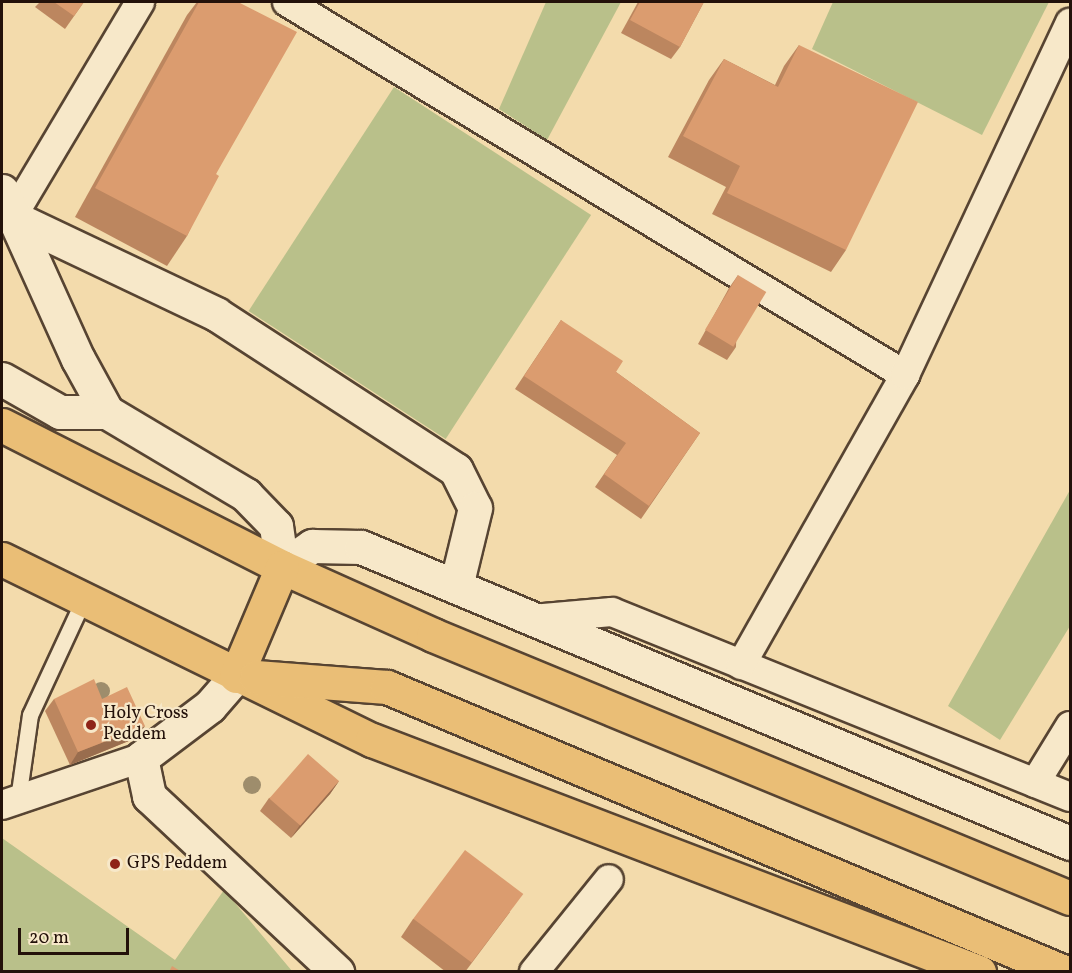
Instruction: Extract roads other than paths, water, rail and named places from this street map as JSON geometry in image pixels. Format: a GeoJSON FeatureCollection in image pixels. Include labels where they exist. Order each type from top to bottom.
{"type":"FeatureCollection","features":[{"type":"Feature","properties":{"kind":"highway"},"geometry":{"type":"LineString","coordinates":[[2,425],[282,567],[433,635],[1071,898]]}},
{"type":"Feature","properties":{"kind":"highway"},"geometry":{"type":"LineString","coordinates":[[2,559],[236,676],[372,740],[979,972]]}},
{"type":"Feature","properties":{"kind":"highway"},"geometry":{"type":"LineString","coordinates":[[236,676],[282,567]]}},
{"type":"Feature","properties":{"kind":"highway"},"geometry":{"type":"LineString","coordinates":[[236,676],[387,687],[1064,972]]}},
{"type":"Feature","properties":{"kind":"street"},"geometry":{"type":"LineString","coordinates":[[7,204],[140,2]]}},
{"type":"Feature","properties":{"kind":"street"},"geometry":{"type":"LineString","coordinates":[[286,2],[905,375]]}},
{"type":"Feature","properties":{"kind":"street"},"geometry":{"type":"LineString","coordinates":[[741,665],[905,375],[1071,23]]}},
{"type":"Feature","properties":{"kind":"street"},"geometry":{"type":"LineString","coordinates":[[7,204],[78,359],[108,412],[246,495],[276,526],[282,567],[312,546],[361,547],[1071,843]]}},
{"type":"Feature","properties":{"kind":"street"},"geometry":{"type":"LineString","coordinates":[[7,204],[216,314],[456,470],[475,508],[456,586]]}},
{"type":"Feature","properties":{"kind":"street"},"geometry":{"type":"LineString","coordinates":[[2,379],[60,412],[108,412]]}},
{"type":"Feature","properties":{"kind":"street"},"geometry":{"type":"LineString","coordinates":[[532,619],[612,612],[1071,797]]}},
{"type":"Feature","properties":{"kind":"street"},"geometry":{"type":"LineString","coordinates":[[10,802],[141,758],[210,706],[236,676]]}},
{"type":"Feature","properties":{"kind":"street"},"geometry":{"type":"LineString","coordinates":[[1035,783],[1071,726]]}},
{"type":"Feature","properties":{"kind":"street"},"geometry":{"type":"LineString","coordinates":[[141,758],[149,796],[337,972]]}},
{"type":"Feature","properties":{"kind":"street"},"geometry":{"type":"LineString","coordinates":[[534,972],[609,879]]}},
{"type":"Feature","properties":{"kind":"lane"},"geometry":{"type":"LineString","coordinates":[[10,802],[30,715],[83,601]]}},
{"type":"Feature","properties":{"kind":"place","name":"Holy Cross Peddem"},"geometry":{"type":"Point","coordinates":[91,725]}},
{"type":"Feature","properties":{"kind":"place","name":"GPS Peddem"},"geometry":{"type":"Point","coordinates":[115,864]}}]}
